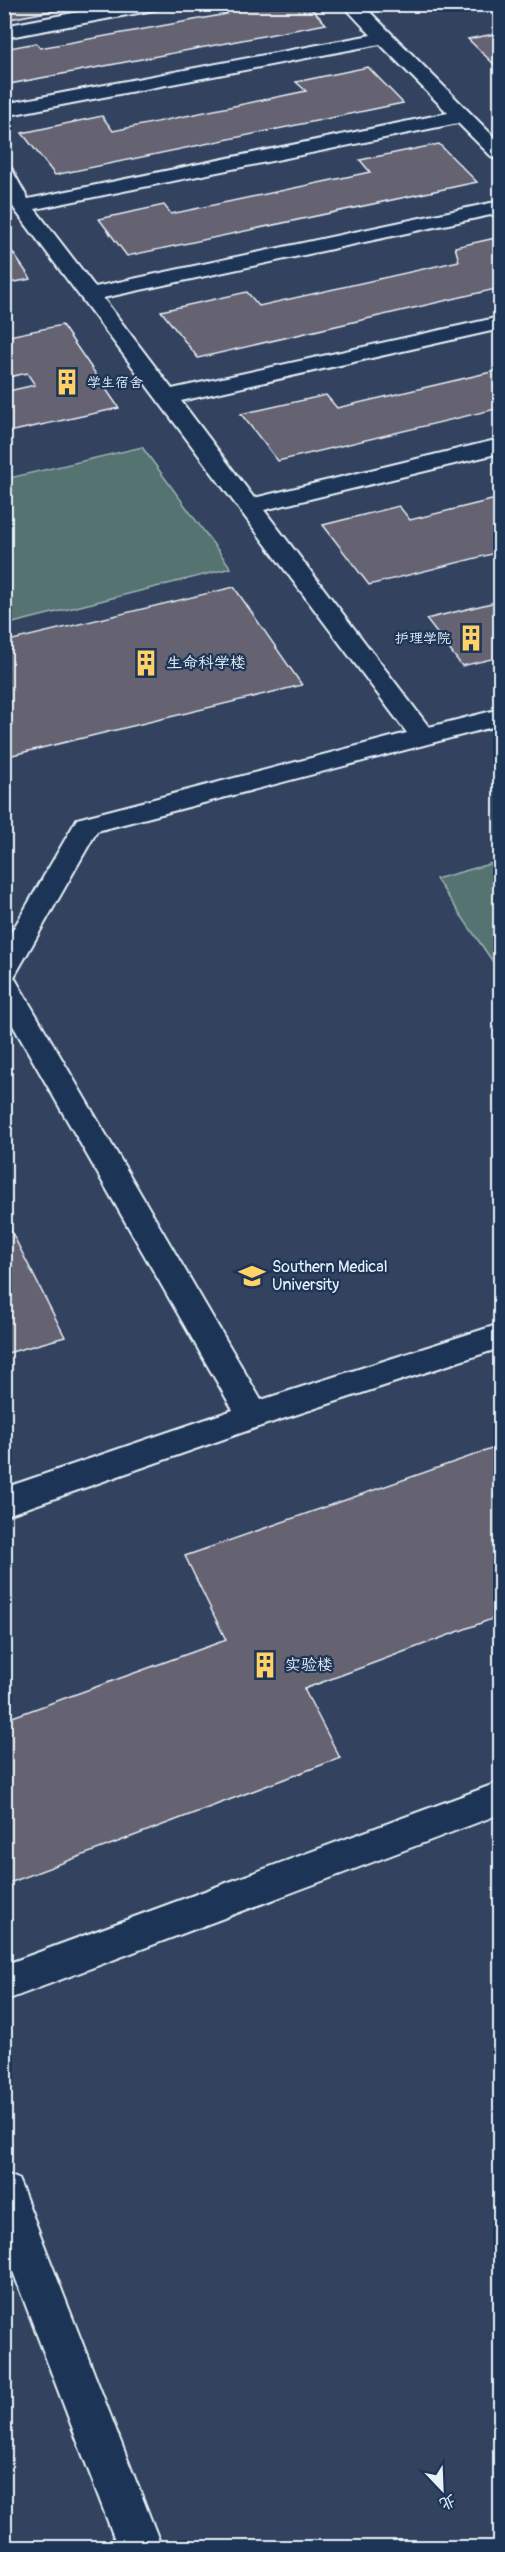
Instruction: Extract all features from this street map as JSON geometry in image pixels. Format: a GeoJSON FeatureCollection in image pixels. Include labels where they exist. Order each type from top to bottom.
{"type":"FeatureCollection","features":[{"type":"Feature","properties":{"kind":"lane"},"geometry":{"type":"LineString","coordinates":[[4,32],[154,4]]}},
{"type":"Feature","properties":{"kind":"lane"},"geometry":{"type":"LineString","coordinates":[[351,4],[501,154]]}},
{"type":"Feature","properties":{"kind":"lane"},"geometry":{"type":"LineString","coordinates":[[4,110],[384,38]]}},
{"type":"Feature","properties":{"kind":"lane"},"geometry":{"type":"LineString","coordinates":[[22,206],[463,116]]}},
{"type":"Feature","properties":{"kind":"lane"},"geometry":{"type":"LineString","coordinates":[[4,172],[22,206],[423,737]]}},
{"type":"Feature","properties":{"kind":"lane"},"geometry":{"type":"LineString","coordinates":[[89,295],[501,207]]}},
{"type":"Feature","properties":{"kind":"lane"},"geometry":{"type":"LineString","coordinates":[[166,397],[501,322]]}},
{"type":"Feature","properties":{"kind":"lane"},"geometry":{"type":"LineString","coordinates":[[249,506],[501,446]]}},
{"type":"Feature","properties":{"kind":"lane"},"geometry":{"type":"LineString","coordinates":[[4,970],[87,825],[501,717]]}},
{"type":"Feature","properties":{"kind":"lane"},"geometry":{"type":"LineString","coordinates":[[4,984],[254,1416]]}},
{"type":"Feature","properties":{"kind":"lane"},"geometry":{"type":"LineString","coordinates":[[4,1502],[254,1416],[501,1336]]}},
{"type":"Feature","properties":{"kind":"lane"},"geometry":{"type":"LineString","coordinates":[[4,1983],[501,1798]]}},
{"type":"Feature","properties":{"kind":"lane"},"geometry":{"type":"LineString","coordinates":[[4,2193],[140,2547]]}},
{"type":"Feature","properties":{"kind":"shaded area","name":"Southern Medical University"},"geometry":{"type":"Polygon","coordinates":[[[5,5],[500,5],[500,2547],[5,2547],[5,5]]]}},
{"type":"Feature","properties":{"kind":"green space"},"geometry":{"type":"Polygon","coordinates":[[[142,447],[231,568],[5,625],[5,479],[142,447]]]}},
{"type":"Feature","properties":{"kind":"green space"},"geometry":{"type":"Polygon","coordinates":[[[500,861],[500,972],[436,879],[500,861]]]}},
{"type":"Feature","properties":{"kind":"building"},"geometry":{"type":"Polygon","coordinates":[[[4,4],[88,4],[4,20],[4,4]]]}},
{"type":"Feature","properties":{"kind":"building"},"geometry":{"type":"Polygon","coordinates":[[[233,4],[307,4],[326,24],[4,85],[4,49],[36,43],[40,48],[227,14],[221,7],[233,4]]]}},
{"type":"Feature","properties":{"kind":"building"},"geometry":{"type":"Polygon","coordinates":[[[500,33],[500,70],[468,39],[500,33]]]}},
{"type":"Feature","properties":{"kind":"building"},"geometry":{"type":"Polygon","coordinates":[[[368,67],[403,103],[55,175],[22,133],[102,116],[113,131],[306,91],[296,82],[368,67]]]}},
{"type":"Feature","properties":{"kind":"building"},"geometry":{"type":"Polygon","coordinates":[[[439,144],[477,182],[127,256],[99,219],[164,205],[171,214],[370,172],[360,160],[439,144]]]}},
{"type":"Feature","properties":{"kind":"building"},"geometry":{"type":"Polygon","coordinates":[[[500,237],[500,288],[198,358],[161,311],[247,292],[259,306],[459,261],[455,247],[500,237]]]}},
{"type":"Feature","properties":{"kind":"building"},"geometry":{"type":"Polygon","coordinates":[[[4,240],[31,279],[4,284],[4,240]]]}},
{"type":"Feature","properties":{"kind":"building","name":"学生宿舍"},"geometry":{"type":"Polygon","coordinates":[[[62,325],[119,408],[4,433],[4,392],[35,385],[27,373],[4,378],[4,337],[62,325]]]}},
{"type":"Feature","properties":{"kind":"building"},"geometry":{"type":"Polygon","coordinates":[[[500,370],[500,408],[278,461],[241,414],[326,395],[337,408],[500,370]]]}},
{"type":"Feature","properties":{"kind":"building"},"geometry":{"type":"Polygon","coordinates":[[[500,498],[500,552],[369,585],[323,525],[399,506],[410,520],[500,498]]]}},
{"type":"Feature","properties":{"kind":"building","name":"生命科学楼"},"geometry":{"type":"Polygon","coordinates":[[[234,587],[302,685],[4,757],[4,642],[234,587]]]}},
{"type":"Feature","properties":{"kind":"building","name":"护理学院"},"geometry":{"type":"Polygon","coordinates":[[[500,601],[500,657],[462,666],[426,619],[500,601]]]}},
{"type":"Feature","properties":{"kind":"building"},"geometry":{"type":"Polygon","coordinates":[[[4,1217],[65,1337],[4,1354],[4,1217]]]}},
{"type":"Feature","properties":{"kind":"building","name":"实验楼"},"geometry":{"type":"Polygon","coordinates":[[[500,1446],[500,1616],[304,1689],[340,1758],[4,1885],[4,1720],[226,1640],[185,1556],[500,1446]]]}},
{"type":"Feature","properties":{"kind":"place","name":"学生宿舍"},"geometry":{"type":"Point","coordinates":[67,382]}},
{"type":"Feature","properties":{"kind":"place","name":"护理学院"},"geometry":{"type":"Point","coordinates":[471,638]}},
{"type":"Feature","properties":{"kind":"place","name":"生命科学楼"},"geometry":{"type":"Point","coordinates":[146,663]}},
{"type":"Feature","properties":{"kind":"place","name":"Southern Medical University"},"geometry":{"type":"Point","coordinates":[252,1276]}},
{"type":"Feature","properties":{"kind":"place","name":"实验楼"},"geometry":{"type":"Point","coordinates":[265,1665]}}]}
